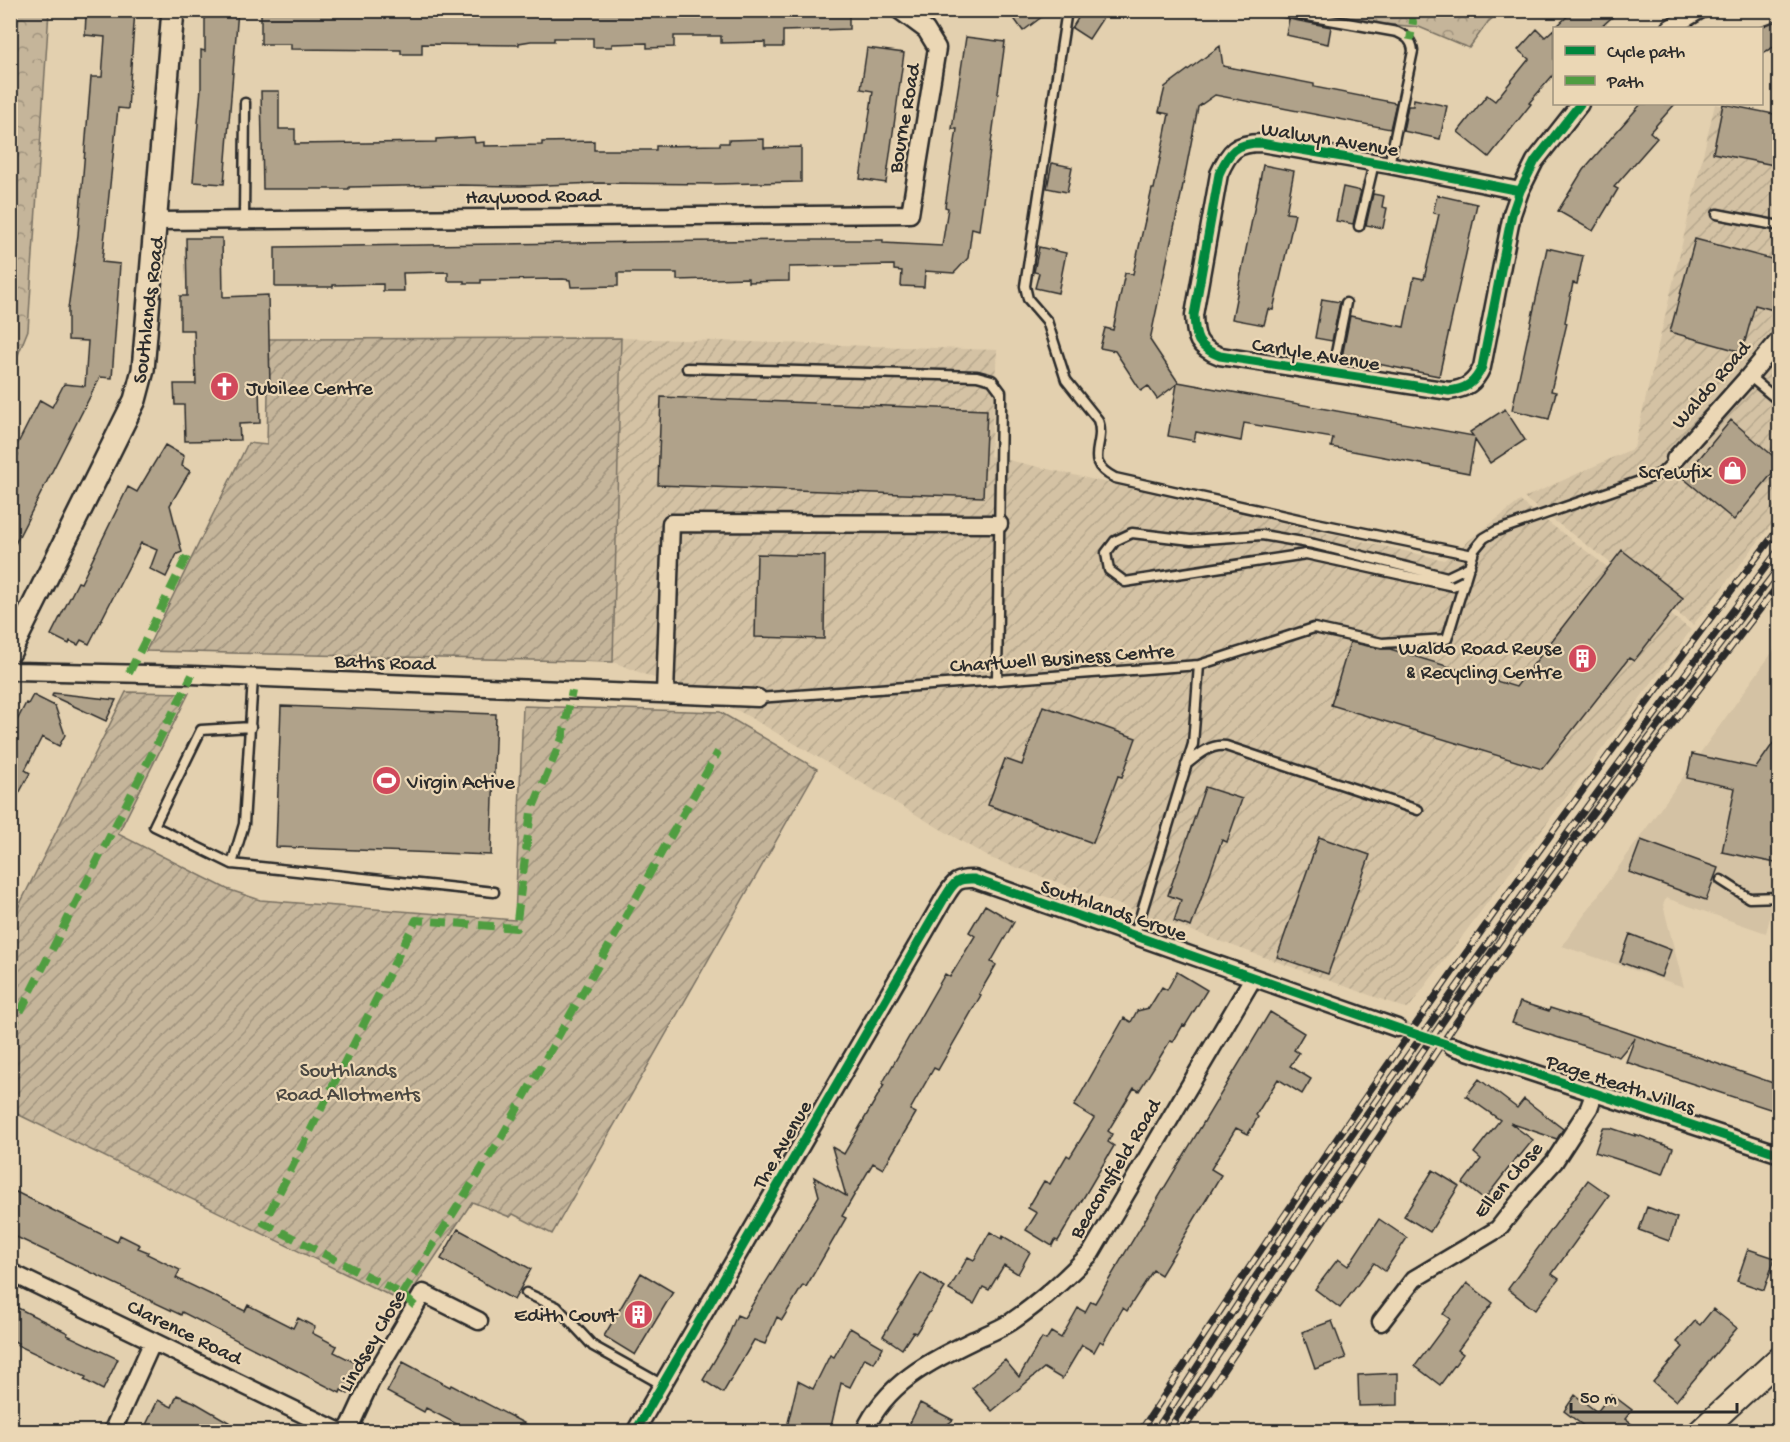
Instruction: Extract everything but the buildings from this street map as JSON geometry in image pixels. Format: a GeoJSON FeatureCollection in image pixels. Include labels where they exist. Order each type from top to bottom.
{"type":"FeatureCollection","features":[{"type":"Feature","properties":{"kind":"main road"},"geometry":{"type":"LineString","coordinates":[[1700,1431],[1779,1358]]}},
{"type":"Feature","properties":{"kind":"street","name":"Southlands Road"},"geometry":{"type":"LineString","coordinates":[[10,652],[135,400],[143,370],[173,10]]}},
{"type":"Feature","properties":{"kind":"street","name":"Bourne Road"},"geometry":{"type":"LineString","coordinates":[[899,10],[926,30],[937,48],[910,214]]}},
{"type":"Feature","properties":{"kind":"street"},"geometry":{"type":"LineString","coordinates":[[1672,27],[1700,10]]}},
{"type":"Feature","properties":{"kind":"street"},"geometry":{"type":"LineString","coordinates":[[1520,190],[1535,161],[1579,105]]}},
{"type":"Feature","properties":{"kind":"street","name":"Walwyn Avenue"},"geometry":{"type":"LineString","coordinates":[[1194,315],[1219,174],[1232,152],[1247,143],[1261,143],[1520,190]]}},
{"type":"Feature","properties":{"kind":"street","name":"Carlyle Avenue"},"geometry":{"type":"LineString","coordinates":[[1194,315],[1195,333],[1199,343],[1214,354],[1332,374],[1449,391],[1459,390],[1470,385],[1478,377],[1482,367],[1512,214],[1520,190]]}},
{"type":"Feature","properties":{"kind":"street","name":"Haywood Road"},"geometry":{"type":"LineString","coordinates":[[157,221],[910,214]]}},
{"type":"Feature","properties":{"kind":"street","name":"Waldo Road"},"geometry":{"type":"LineString","coordinates":[[1675,459],[1779,339]]}},
{"type":"Feature","properties":{"kind":"street"},"geometry":{"type":"LineString","coordinates":[[665,694],[671,523],[999,524]]}},
{"type":"Feature","properties":{"kind":"street","name":"Baths Road"},"geometry":{"type":"LineString","coordinates":[[10,669],[758,698]]}},
{"type":"Feature","properties":{"kind":"street","name":"Southlands Grove"},"geometry":{"type":"LineString","coordinates":[[963,878],[974,879],[1135,934],[1253,978]]}},
{"type":"Feature","properties":{"kind":"street","name":"The Avenue"},"geometry":{"type":"LineString","coordinates":[[635,1431],[945,897],[954,883],[963,878]]}},
{"type":"Feature","properties":{"kind":"street"},"geometry":{"type":"LineString","coordinates":[[1253,978],[1397,1028]]}},
{"type":"Feature","properties":{"kind":"street","name":"Beaconsfield Road"},"geometry":{"type":"LineString","coordinates":[[864,1431],[870,1419],[894,1387],[927,1364],[1010,1323],[1055,1290],[1091,1253],[1253,978]]}},
{"type":"Feature","properties":{"kind":"street","name":"Page Heath Villas"},"geometry":{"type":"LineString","coordinates":[[1452,1046],[1779,1154]]}},
{"type":"Feature","properties":{"kind":"street","name":"Ellen Close"},"geometry":{"type":"LineString","coordinates":[[1381,1322],[1414,1279],[1485,1239],[1498,1229],[1554,1162],[1589,1108],[1594,1094]]}},
{"type":"Feature","properties":{"kind":"street","name":"Clarence Road"},"geometry":{"type":"LineString","coordinates":[[10,1272],[340,1431]]}},
{"type":"Feature","properties":{"kind":"street","name":"Lindsey Close"},"geometry":{"type":"LineString","coordinates":[[346,1431],[370,1383],[423,1293],[479,1321]]}},
{"type":"Feature","properties":{"kind":"street"},"geometry":{"type":"LineString","coordinates":[[112,1431],[153,1341]]}},
{"type":"Feature","properties":{"kind":"lane"},"geometry":{"type":"LineString","coordinates":[[1067,10],[1025,286],[1028,299],[1047,321],[1066,380],[1098,420],[1100,426],[1097,462],[1101,470],[1115,478],[1473,555]]}},
{"type":"Feature","properties":{"kind":"lane"},"geometry":{"type":"LineString","coordinates":[[1274,10],[1397,32],[1413,43],[1413,51],[1382,164],[1359,226]]}},
{"type":"Feature","properties":{"kind":"lane"},"geometry":{"type":"LineString","coordinates":[[244,220],[245,103]]}},
{"type":"Feature","properties":{"kind":"lane"},"geometry":{"type":"LineString","coordinates":[[1718,214],[1779,225]]}},
{"type":"Feature","properties":{"kind":"lane"},"geometry":{"type":"LineString","coordinates":[[1332,374],[1346,303]]}},
{"type":"Feature","properties":{"kind":"lane"},"geometry":{"type":"LineString","coordinates":[[687,368],[977,376],[992,380],[1001,392],[997,680]]}},
{"type":"Feature","properties":{"kind":"lane"},"geometry":{"type":"LineString","coordinates":[[1749,376],[1779,402]]}},
{"type":"Feature","properties":{"kind":"lane"},"geometry":{"type":"LineString","coordinates":[[1199,665],[1314,627],[1382,643],[1447,639],[1474,550],[1484,538],[1496,531],[1660,474],[1675,459]]}},
{"type":"Feature","properties":{"kind":"lane"},"geometry":{"type":"LineString","coordinates":[[1465,580],[1453,586],[1306,554],[1125,582],[1108,570],[1106,553],[1115,541],[1132,533],[1191,540],[1262,535],[1314,544],[1447,577],[1470,566]]}},
{"type":"Feature","properties":{"kind":"lane","name":"Chartwell Business Centre"},"geometry":{"type":"LineString","coordinates":[[758,698],[1199,665],[1193,744],[1135,934]]}},
{"type":"Feature","properties":{"kind":"lane"},"geometry":{"type":"LineString","coordinates":[[232,864],[244,824],[253,678]]}},
{"type":"Feature","properties":{"kind":"lane"},"geometry":{"type":"LineString","coordinates":[[251,727],[201,730],[154,826],[232,864],[494,892]]}},
{"type":"Feature","properties":{"kind":"lane"},"geometry":{"type":"LineString","coordinates":[[1186,765],[1198,754],[1217,745],[1226,746],[1418,810]]}},
{"type":"Feature","properties":{"kind":"lane"},"geometry":{"type":"LineString","coordinates":[[1721,880],[1749,898],[1779,897]]}},
{"type":"Feature","properties":{"kind":"lane"},"geometry":{"type":"LineString","coordinates":[[526,1293],[557,1308],[593,1346],[661,1384]]}},
{"type":"Feature","properties":{"kind":"shaded area"},"geometry":{"type":"Polygon","coordinates":[[[1715,105],[1779,115],[1779,515],[1693,625],[1524,498],[1634,448],[1715,105]]]}},
{"type":"Feature","properties":{"kind":"shaded area"},"geometry":{"type":"Polygon","coordinates":[[[621,338],[997,350],[990,456],[1444,560],[1520,501],[1691,630],[1408,1009],[990,858],[739,711],[613,662],[621,338]]]}},
{"type":"Feature","properties":{"kind":"shaded area"},"geometry":{"type":"Polygon","coordinates":[[[1779,643],[1780,878],[1766,933],[1666,898],[1663,905],[1684,987],[1562,946],[1779,643]]]}},
{"type":"Feature","properties":{"kind":"green space"},"geometry":{"type":"Polygon","coordinates":[[[11,10],[49,11],[28,330],[11,372],[11,10]]]}},
{"type":"Feature","properties":{"kind":"green space"},"geometry":{"type":"Polygon","coordinates":[[[1501,10],[1488,22],[1469,48],[1419,27],[1384,24],[1307,11],[1501,10]]]}},
{"type":"Feature","properties":{"kind":"green space"},"geometry":{"type":"Polygon","coordinates":[[[621,338],[613,662],[146,651],[248,443],[267,445],[269,339],[621,338]]]}},
{"type":"Feature","properties":{"kind":"green space","name":"Southlands Road Allotments"},"geometry":{"type":"Polygon","coordinates":[[[126,692],[189,693],[118,834],[227,889],[260,900],[515,920],[523,706],[720,712],[817,769],[552,1234],[513,1214],[510,1217],[472,1202],[411,1293],[401,1301],[11,1111],[11,922],[126,692]]]}},
{"type":"Feature","properties":{"kind":"tunnel"},"geometry":{"type":"LineString","coordinates":[[1397,1028],[1452,1046]]}},
{"type":"Feature","properties":{"kind":"railway"},"geometry":{"type":"LineString","coordinates":[[1140,1432],[1294,1201],[1451,973],[1613,749],[1780,527]]}},
{"type":"Feature","properties":{"kind":"railway"},"geometry":{"type":"LineString","coordinates":[[1155,1432],[1290,1224],[1425,1031],[1601,788],[1780,548]]}},
{"type":"Feature","properties":{"kind":"railway"},"geometry":{"type":"LineString","coordinates":[[1167,1432],[1484,962],[1609,791],[1780,566]]}},
{"type":"Feature","properties":{"kind":"railway"},"geometry":{"type":"LineString","coordinates":[[1182,1432],[1455,1024],[1627,783],[1780,583]]}},
{"type":"Feature","properties":{"kind":"marked path"},"geometry":{"type":"LineString","coordinates":[[1410,10],[1413,22],[1410,40]]}},
{"type":"Feature","properties":{"kind":"marked path"},"geometry":{"type":"LineString","coordinates":[[129,673],[187,556]]}},
{"type":"Feature","properties":{"kind":"marked path"},"geometry":{"type":"LineString","coordinates":[[10,1032],[192,675]]}},
{"type":"Feature","properties":{"kind":"marked path"},"geometry":{"type":"LineString","coordinates":[[415,1306],[402,1294],[264,1223],[416,920],[516,928],[531,812],[563,736],[572,691]]}},
{"type":"Feature","properties":{"kind":"marked path"},"geometry":{"type":"LineString","coordinates":[[402,1294],[501,1138],[718,752]]}},
{"type":"Feature","properties":{"kind":"cycle path"},"geometry":{"type":"LineString","coordinates":[[1520,191],[1535,161],[1579,105]]}},
{"type":"Feature","properties":{"kind":"cycle path"},"geometry":{"type":"LineString","coordinates":[[1261,143],[1520,191],[1512,214],[1482,367],[1469,384],[1460,389],[1449,391],[1220,356],[1206,349],[1199,341],[1195,330],[1194,315],[1219,174],[1226,159],[1239,147],[1261,143]]}},
{"type":"Feature","properties":{"kind":"cycle path"},"geometry":{"type":"LineString","coordinates":[[635,1432],[945,897],[953,885],[963,879],[974,879],[1397,1028],[1780,1154]]}},
{"type":"Feature","properties":{"kind":"place","name":"Jubilee Centre"},"geometry":{"type":"Point","coordinates":[225,387]}},
{"type":"Feature","properties":{"kind":"place","name":"Screwfix"},"geometry":{"type":"Point","coordinates":[1733,471]}},
{"type":"Feature","properties":{"kind":"place","name":"Waldo Road Reuse & Recycling Centre"},"geometry":{"type":"Point","coordinates":[1583,659]}},
{"type":"Feature","properties":{"kind":"place","name":"Virgin Active"},"geometry":{"type":"Point","coordinates":[386,781]}},
{"type":"Feature","properties":{"kind":"place","name":"Edith Court"},"geometry":{"type":"Point","coordinates":[638,1314]}}]}
